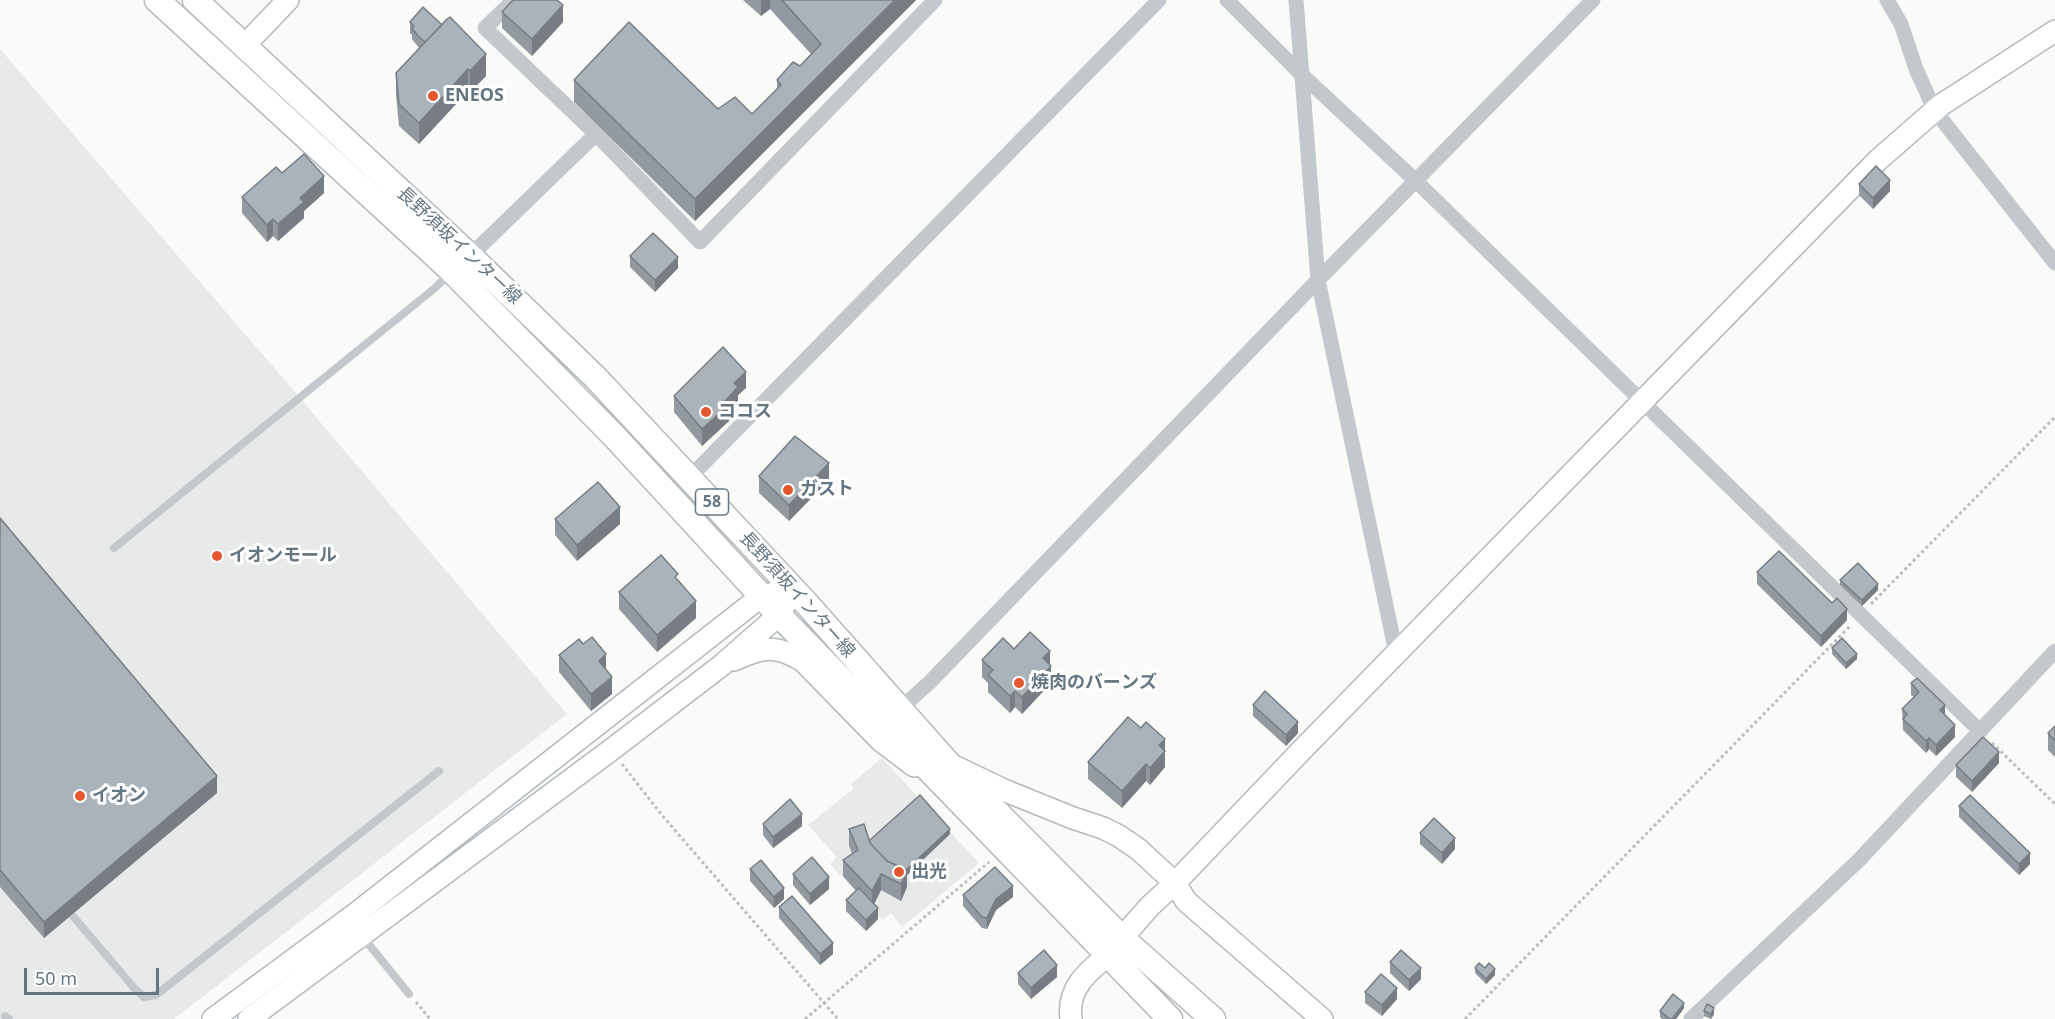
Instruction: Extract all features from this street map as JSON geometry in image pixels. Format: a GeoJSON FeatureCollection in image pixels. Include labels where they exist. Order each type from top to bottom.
{"type":"FeatureCollection","features":[{"type":"Feature","properties":{"kind":"main road","name":"長野須坂インター線"},"geometry":{"type":"LineString","coordinates":[[157,0],[452,271],[615,437],[779,615],[1005,849],[1115,947],[1213,1019]]}},
{"type":"Feature","properties":{"kind":"main road","name":"長野須坂インター線"},"geometry":{"type":"LineString","coordinates":[[195,0],[470,256],[595,377],[690,477],[1115,947],[1170,1019]]}},
{"type":"Feature","properties":{"kind":"street"},"geometry":{"type":"LineString","coordinates":[[244,46],[288,0]]}},
{"type":"Feature","properties":{"kind":"street"},"geometry":{"type":"LineString","coordinates":[[514,0],[486,28],[596,134],[700,242],[934,0]]}},
{"type":"Feature","properties":{"kind":"street"},"geometry":{"type":"LineString","coordinates":[[690,477],[1159,0]]}},
{"type":"Feature","properties":{"kind":"street"},"geometry":{"type":"LineString","coordinates":[[1227,0],[1979,730]]}},
{"type":"Feature","properties":{"kind":"street"},"geometry":{"type":"LineString","coordinates":[[1296,0],[1318,280],[1396,653]]}},
{"type":"Feature","properties":{"kind":"street"},"geometry":{"type":"LineString","coordinates":[[899,710],[930,682],[1318,280],[1593,0]]}},
{"type":"Feature","properties":{"kind":"street"},"geometry":{"type":"LineString","coordinates":[[1887,0],[1901,24],[1916,69],[1935,111],[2055,263]]}},
{"type":"Feature","properties":{"kind":"street"},"geometry":{"type":"LineString","coordinates":[[1071,1019],[1071,997],[1088,971],[1115,947],[1150,906],[1175,883],[1396,653],[1878,160],[1935,111],[2055,31]]}},
{"type":"Feature","properties":{"kind":"street"},"geometry":{"type":"LineString","coordinates":[[470,256],[596,134]]}},
{"type":"Feature","properties":{"kind":"street"},"geometry":{"type":"LineString","coordinates":[[213,1019],[354,915],[763,595],[793,590]]}},
{"type":"Feature","properties":{"kind":"street"},"geometry":{"type":"LineString","coordinates":[[249,1019],[722,665],[779,615],[793,590]]}},
{"type":"Feature","properties":{"kind":"street"},"geometry":{"type":"LineString","coordinates":[[722,665],[757,650],[771,648],[792,654],[803,661],[881,741],[946,789]]}},
{"type":"Feature","properties":{"kind":"street"},"geometry":{"type":"LineString","coordinates":[[1692,1019],[1858,860],[2055,651]]}},
{"type":"Feature","properties":{"kind":"street"},"geometry":{"type":"LineString","coordinates":[[947,762],[1006,791],[1111,832],[1138,849],[1175,883],[1186,901],[1322,1019]]}},
{"type":"Feature","properties":{"kind":"lane"},"geometry":{"type":"LineString","coordinates":[[114,548],[435,288],[452,271]]}},
{"type":"Feature","properties":{"kind":"lane"},"geometry":{"type":"LineString","coordinates":[[72,915],[135,989],[144,997],[156,996],[439,771]]}},
{"type":"Feature","properties":{"kind":"lane"},"geometry":{"type":"LineString","coordinates":[[361,935],[409,994]]}},
{"type":"Feature","properties":{"kind":"path"},"geometry":{"type":"LineString","coordinates":[[1465,1019],[2055,417]]}},
{"type":"Feature","properties":{"kind":"path"},"geometry":{"type":"LineString","coordinates":[[1979,730],[2055,804]]}},
{"type":"Feature","properties":{"kind":"path"},"geometry":{"type":"LineString","coordinates":[[611,750],[661,814],[838,1019]]}},
{"type":"Feature","properties":{"kind":"path"},"geometry":{"type":"LineString","coordinates":[[805,1019],[1005,849]]}},
{"type":"Feature","properties":{"kind":"path"},"geometry":{"type":"LineString","coordinates":[[409,994],[430,1019]]}},
{"type":"Feature","properties":{"kind":"shaded area","name":"イオンモール"},"geometry":{"type":"Polygon","coordinates":[[[0,49],[300,398],[567,714],[174,1019],[0,1019],[0,49]]]}},
{"type":"Feature","properties":{"kind":"shaded area"},"geometry":{"type":"Polygon","coordinates":[[[882,758],[979,863],[902,927],[891,913],[883,920],[830,864],[837,857],[808,825],[853,789],[851,784],[882,758]]]}},
{"type":"Feature","properties":{"kind":"building"},"geometry":{"type":"Polygon","coordinates":[[[513,0],[557,0],[563,5],[532,39],[502,12],[513,0]]]}},
{"type":"Feature","properties":{"kind":"building"},"geometry":{"type":"Polygon","coordinates":[[[782,0],[895,0],[695,199],[574,80],[629,22],[718,109],[735,97],[752,114],[781,85],[777,80],[793,62],[800,66],[821,44],[782,0]]]}},
{"type":"Feature","properties":{"kind":"building"},"geometry":{"type":"Polygon","coordinates":[[[423,7],[442,25],[425,42],[412,28],[414,26],[410,22],[423,7]]]}},
{"type":"Feature","properties":{"kind":"building"},"geometry":{"type":"Polygon","coordinates":[[[450,17],[486,54],[470,71],[468,69],[419,123],[399,104],[396,73],[450,17]]]}},
{"type":"Feature","properties":{"kind":"building"},"geometry":{"type":"Polygon","coordinates":[[[304,154],[324,176],[300,198],[304,202],[278,224],[273,219],[267,225],[242,197],[276,167],[282,173],[304,154]]]}},
{"type":"Feature","properties":{"kind":"building"},"geometry":{"type":"Polygon","coordinates":[[[1876,166],[1890,180],[1873,198],[1859,184],[1876,166]]]}},
{"type":"Feature","properties":{"kind":"building"},"geometry":{"type":"Polygon","coordinates":[[[653,233],[678,257],[655,280],[630,256],[653,233]]]}},
{"type":"Feature","properties":{"kind":"building"},"geometry":{"type":"Polygon","coordinates":[[[723,347],[746,372],[734,383],[738,387],[725,401],[729,405],[702,429],[674,396],[723,347]]]}},
{"type":"Feature","properties":{"kind":"building"},"geometry":{"type":"Polygon","coordinates":[[[795,436],[829,463],[789,505],[759,476],[795,436]]]}},
{"type":"Feature","properties":{"kind":"building"},"geometry":{"type":"Polygon","coordinates":[[[598,482],[620,507],[577,545],[555,519],[598,482]]]}},
{"type":"Feature","properties":{"kind":"building"},"geometry":{"type":"Polygon","coordinates":[[[0,518],[217,776],[44,922],[0,870],[0,518]]]}},
{"type":"Feature","properties":{"kind":"building"},"geometry":{"type":"Polygon","coordinates":[[[1779,551],[1832,603],[1837,598],[1847,609],[1821,636],[1757,572],[1779,551]]]}},
{"type":"Feature","properties":{"kind":"building"},"geometry":{"type":"Polygon","coordinates":[[[661,555],[678,574],[675,577],[696,601],[657,635],[619,592],[661,555]]]}},
{"type":"Feature","properties":{"kind":"building"},"geometry":{"type":"Polygon","coordinates":[[[1858,563],[1878,584],[1862,600],[1840,580],[1858,563]]]}},
{"type":"Feature","properties":{"kind":"building"},"geometry":{"type":"Polygon","coordinates":[[[1030,632],[1050,651],[1043,658],[1051,666],[1022,697],[1015,691],[1010,696],[988,675],[993,670],[982,660],[1003,638],[1014,649],[1030,632]]]}},
{"type":"Feature","properties":{"kind":"building"},"geometry":{"type":"Polygon","coordinates":[[[592,637],[606,654],[599,661],[612,677],[591,694],[559,655],[579,639],[583,644],[592,637]]]}},
{"type":"Feature","properties":{"kind":"building"},"geometry":{"type":"Polygon","coordinates":[[[1842,638],[1857,654],[1846,663],[1832,648],[1842,638]]]}},
{"type":"Feature","properties":{"kind":"building"},"geometry":{"type":"Polygon","coordinates":[[[1917,678],[1945,705],[1940,710],[1955,725],[1936,745],[1929,738],[1926,741],[1903,719],[1907,714],[1902,709],[1919,692],[1911,683],[1917,678]]]}},
{"type":"Feature","properties":{"kind":"building"},"geometry":{"type":"Polygon","coordinates":[[[1265,691],[1298,722],[1286,735],[1253,705],[1265,691]]]}},
{"type":"Feature","properties":{"kind":"building"},"geometry":{"type":"Polygon","coordinates":[[[1128,717],[1141,728],[1146,722],[1165,739],[1159,745],[1165,751],[1150,768],[1146,764],[1122,791],[1088,762],[1128,717]]]}},
{"type":"Feature","properties":{"kind":"building"},"geometry":{"type":"Polygon","coordinates":[[[2055,726],[2055,741],[2048,733],[2055,726]]]}},
{"type":"Feature","properties":{"kind":"building"},"geometry":{"type":"Polygon","coordinates":[[[1983,737],[1999,752],[1972,781],[1956,765],[1983,737]]]}},
{"type":"Feature","properties":{"kind":"building"},"geometry":{"type":"Polygon","coordinates":[[[920,795],[950,829],[906,870],[887,861],[870,843],[870,840],[920,795]]]}},
{"type":"Feature","properties":{"kind":"building"},"geometry":{"type":"Polygon","coordinates":[[[1970,795],[2030,853],[2019,864],[1959,806],[1970,795]]]}},
{"type":"Feature","properties":{"kind":"building"},"geometry":{"type":"Polygon","coordinates":[[[790,799],[802,814],[773,837],[763,824],[790,799]]]}},
{"type":"Feature","properties":{"kind":"building"},"geometry":{"type":"Polygon","coordinates":[[[1434,818],[1455,838],[1442,853],[1420,833],[1434,818]]]}},
{"type":"Feature","properties":{"kind":"building"},"geometry":{"type":"Polygon","coordinates":[[[864,824],[870,843],[887,861],[907,870],[901,884],[881,874],[872,891],[843,860],[858,850],[849,829],[864,824]]]}},
{"type":"Feature","properties":{"kind":"building"},"geometry":{"type":"Polygon","coordinates":[[[812,857],[829,877],[810,894],[793,874],[812,857]]]}},
{"type":"Feature","properties":{"kind":"building"},"geometry":{"type":"Polygon","coordinates":[[[761,860],[784,888],[774,897],[750,869],[761,860]]]}},
{"type":"Feature","properties":{"kind":"building"},"geometry":{"type":"Polygon","coordinates":[[[995,867],[1013,886],[996,899],[987,918],[982,917],[963,895],[995,867]]]}},
{"type":"Feature","properties":{"kind":"building"},"geometry":{"type":"Polygon","coordinates":[[[859,888],[878,908],[866,920],[846,900],[859,888]]]}},
{"type":"Feature","properties":{"kind":"building"},"geometry":{"type":"Polygon","coordinates":[[[792,896],[833,943],[820,954],[779,907],[792,896]]]}},
{"type":"Feature","properties":{"kind":"building"},"geometry":{"type":"Polygon","coordinates":[[[1044,950],[1057,965],[1031,988],[1018,973],[1044,950]]]}},
{"type":"Feature","properties":{"kind":"building"},"geometry":{"type":"Polygon","coordinates":[[[1401,950],[1421,968],[1409,980],[1390,962],[1401,950]]]}},
{"type":"Feature","properties":{"kind":"building"},"geometry":{"type":"Polygon","coordinates":[[[1479,963],[1485,968],[1489,963],[1495,969],[1486,979],[1475,968],[1479,963]]]}},
{"type":"Feature","properties":{"kind":"building"},"geometry":{"type":"Polygon","coordinates":[[[1381,974],[1397,988],[1382,1005],[1365,992],[1381,974]]]}},
{"type":"Feature","properties":{"kind":"building"},"geometry":{"type":"Polygon","coordinates":[[[1673,994],[1684,1003],[1670,1019],[1660,1011],[1673,994]]]}},
{"type":"Feature","properties":{"kind":"building"},"geometry":{"type":"Polygon","coordinates":[[[1707,1004],[1714,1008],[1711,1014],[1704,1011],[1707,1004]]]}},
{"type":"Feature","properties":{"kind":"place","name":"ENEOS"},"geometry":{"type":"Point","coordinates":[433,96]}},
{"type":"Feature","properties":{"kind":"place","name":"ココス"},"geometry":{"type":"Point","coordinates":[706,412]}},
{"type":"Feature","properties":{"kind":"place","name":"ガスト"},"geometry":{"type":"Point","coordinates":[788,490]}},
{"type":"Feature","properties":{"kind":"place","name":"イオンモール"},"geometry":{"type":"Point","coordinates":[217,556]}},
{"type":"Feature","properties":{"kind":"place","name":"焼肉のバーンズ"},"geometry":{"type":"Point","coordinates":[1019,683]}},
{"type":"Feature","properties":{"kind":"place","name":"イオン"},"geometry":{"type":"Point","coordinates":[80,796]}},
{"type":"Feature","properties":{"kind":"place","name":"出光"},"geometry":{"type":"Point","coordinates":[899,872]}}]}
